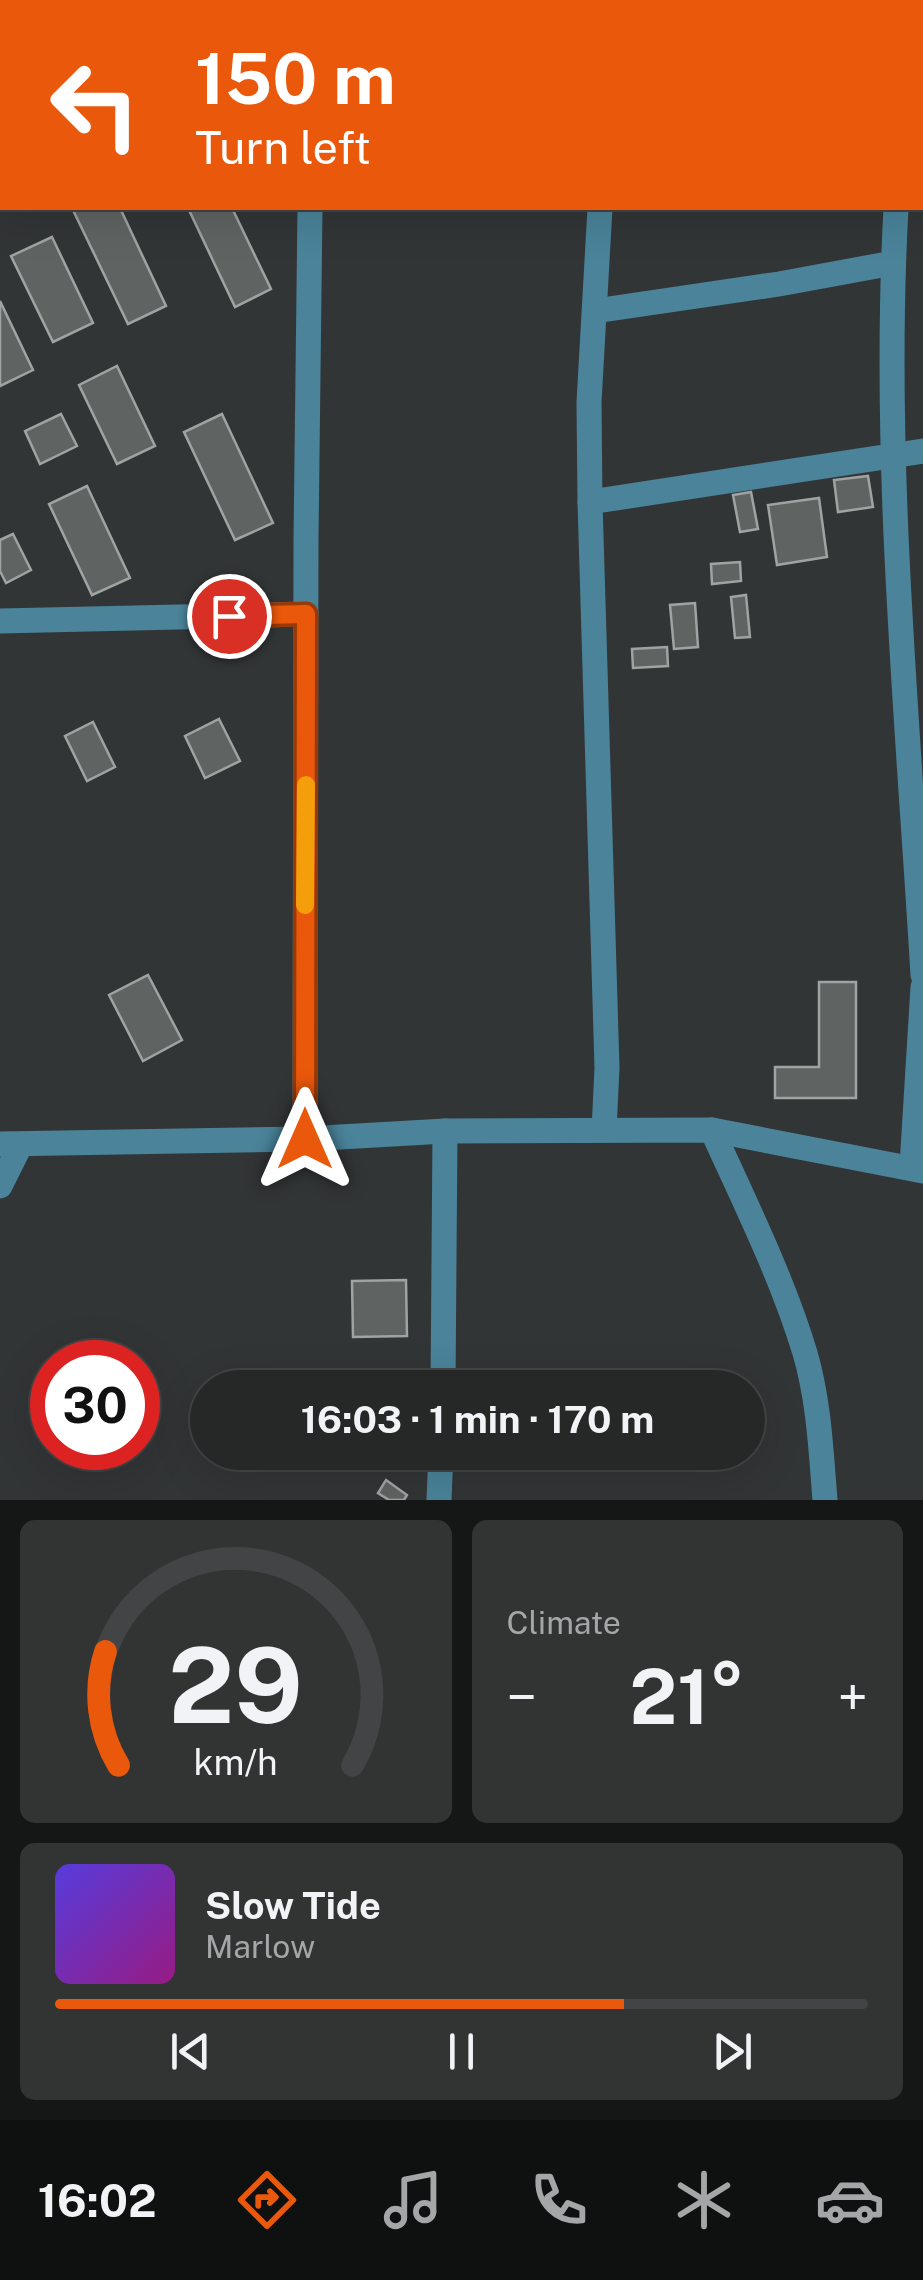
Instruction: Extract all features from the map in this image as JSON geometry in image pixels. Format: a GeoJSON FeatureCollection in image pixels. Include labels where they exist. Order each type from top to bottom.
{"type":"FeatureCollection","features":[{"type":"Feature","properties":{"kind":"street"},"geometry":{"type":"LineString","coordinates":[[305,1139],[310,210]]}},
{"type":"Feature","properties":{"kind":"street"},"geometry":{"type":"LineString","coordinates":[[600,210],[589,402],[607,1068],[604,1130]]}},
{"type":"Feature","properties":{"kind":"street"},"geometry":{"type":"LineString","coordinates":[[896,210],[892,263],[893,455],[923,975]]}},
{"type":"Feature","properties":{"kind":"street"},"geometry":{"type":"LineString","coordinates":[[594,310],[779,284],[892,263]]}},
{"type":"Feature","properties":{"kind":"street"},"geometry":{"type":"LineString","coordinates":[[590,502],[923,451]]}},
{"type":"Feature","properties":{"kind":"street"},"geometry":{"type":"LineString","coordinates":[[0,622],[306,614]]}},
{"type":"Feature","properties":{"kind":"street"},"geometry":{"type":"LineString","coordinates":[[0,1186],[10,1144],[305,1139],[445,1130],[712,1130],[917,1168],[923,988]]}},
{"type":"Feature","properties":{"kind":"street"},"geometry":{"type":"LineString","coordinates":[[443,1370],[445,1130]]}},
{"type":"Feature","properties":{"kind":"street"},"geometry":{"type":"LineString","coordinates":[[712,1130],[773,1266],[805,1355],[818,1420],[825,1500]]}},
{"type":"Feature","properties":{"kind":"street"},"geometry":{"type":"LineString","coordinates":[[439,1500],[440,1470]]}},
{"type":"Feature","properties":{"kind":"building"},"geometry":{"type":"Polygon","coordinates":[[[73,210],[121,210],[166,306],[128,324],[73,210]]]}},
{"type":"Feature","properties":{"kind":"building"},"geometry":{"type":"Polygon","coordinates":[[[189,210],[233,210],[271,289],[235,307],[189,210]]]}},
{"type":"Feature","properties":{"kind":"building"},"geometry":{"type":"Polygon","coordinates":[[[52,237],[93,323],[53,342],[11,256],[52,237]]]}},
{"type":"Feature","properties":{"kind":"building"},"geometry":{"type":"Polygon","coordinates":[[[0,301],[33,370],[0,386],[0,301]]]}},
{"type":"Feature","properties":{"kind":"building"},"geometry":{"type":"Polygon","coordinates":[[[117,366],[155,446],[117,464],[79,385],[117,366]]]}},
{"type":"Feature","properties":{"kind":"building"},"geometry":{"type":"Polygon","coordinates":[[[61,414],[77,446],[40,464],[25,431],[61,414]]]}},
{"type":"Feature","properties":{"kind":"building"},"geometry":{"type":"Polygon","coordinates":[[[222,414],[273,523],[235,540],[184,432],[222,414]]]}},
{"type":"Feature","properties":{"kind":"building"},"geometry":{"type":"Polygon","coordinates":[[[868,476],[873,507],[838,512],[834,480],[868,476]]]}},
{"type":"Feature","properties":{"kind":"building"},"geometry":{"type":"Polygon","coordinates":[[[87,486],[130,578],[92,595],[49,504],[87,486]]]}},
{"type":"Feature","properties":{"kind":"building"},"geometry":{"type":"Polygon","coordinates":[[[751,492],[758,529],[740,532],[733,495],[751,492]]]}},
{"type":"Feature","properties":{"kind":"building"},"geometry":{"type":"Polygon","coordinates":[[[819,498],[827,557],[777,565],[768,505],[819,498]]]}},
{"type":"Feature","properties":{"kind":"building"},"geometry":{"type":"Polygon","coordinates":[[[13,534],[31,570],[6,583],[0,571],[0,540],[13,534]]]}},
{"type":"Feature","properties":{"kind":"building"},"geometry":{"type":"Polygon","coordinates":[[[740,562],[741,581],[712,584],[711,564],[740,562]]]}},
{"type":"Feature","properties":{"kind":"building"},"geometry":{"type":"Polygon","coordinates":[[[746,595],[750,637],[735,638],[731,597],[746,595]]]}},
{"type":"Feature","properties":{"kind":"building"},"geometry":{"type":"Polygon","coordinates":[[[695,603],[698,647],[674,649],[670,605],[695,603]]]}},
{"type":"Feature","properties":{"kind":"building"},"geometry":{"type":"Polygon","coordinates":[[[667,647],[668,666],[633,668],[632,649],[667,647]]]}},
{"type":"Feature","properties":{"kind":"building"},"geometry":{"type":"Polygon","coordinates":[[[219,719],[240,761],[205,778],[185,736],[219,719]]]}},
{"type":"Feature","properties":{"kind":"building"},"geometry":{"type":"Polygon","coordinates":[[[93,722],[115,767],[87,781],[65,736],[93,722]]]}},
{"type":"Feature","properties":{"kind":"building"},"geometry":{"type":"Polygon","coordinates":[[[148,975],[182,1040],[143,1061],[109,995],[148,975]]]}},
{"type":"Feature","properties":{"kind":"building"},"geometry":{"type":"Polygon","coordinates":[[[819,982],[856,982],[856,1098],[775,1098],[775,1067],[819,1067],[819,982]]]}},
{"type":"Feature","properties":{"kind":"building"},"geometry":{"type":"Polygon","coordinates":[[[406,1280],[407,1336],[353,1337],[352,1281],[406,1280]]]}},
{"type":"Feature","properties":{"kind":"building"},"geometry":{"type":"Polygon","coordinates":[[[386,1480],[407,1495],[404,1500],[389,1500],[378,1493],[386,1480]]]}},
{"type":"Feature","properties":{"kind":"slow traffic"},"geometry":{"type":"LineString","coordinates":[[305,905],[306,785]]}},
{"type":"Feature","properties":{"kind":"route"},"geometry":{"type":"LineString","coordinates":[[229,616],[306,614],[305,1139]]}}]}
